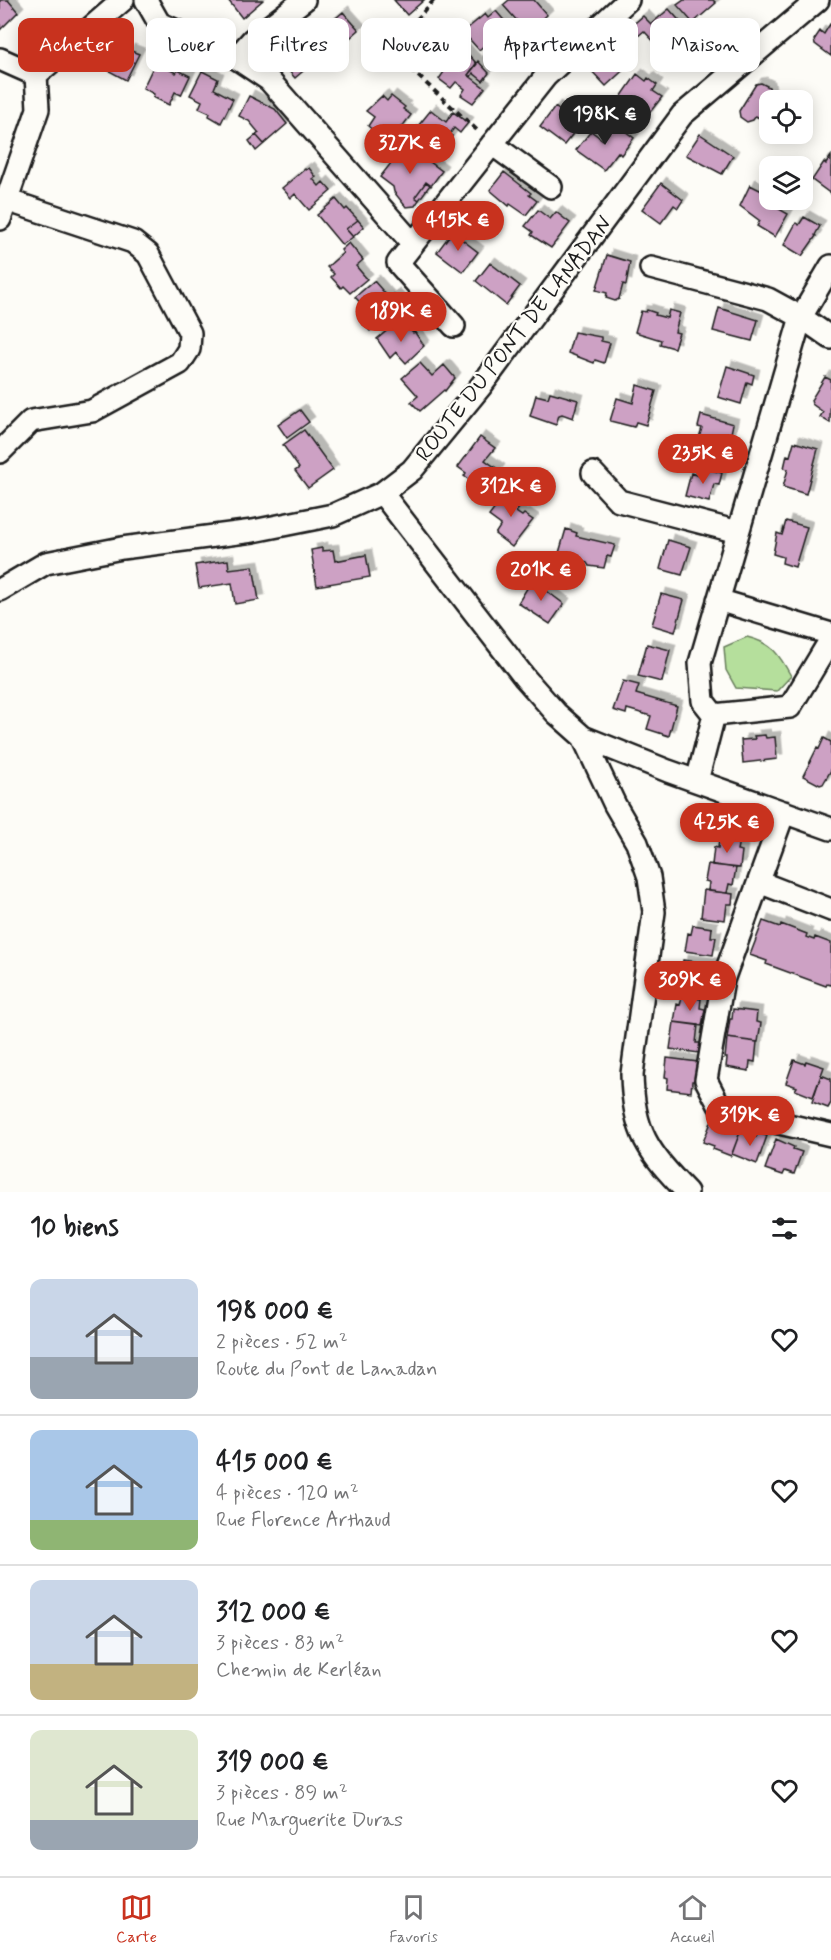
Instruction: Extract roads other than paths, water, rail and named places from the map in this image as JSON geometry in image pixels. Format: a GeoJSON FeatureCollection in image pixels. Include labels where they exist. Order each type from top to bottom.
{"type":"FeatureCollection","features":[{"type":"Feature","properties":{"kind":"street"},"geometry":{"type":"LineString","coordinates":[[36,75],[123,0]]}},
{"type":"Feature","properties":{"kind":"street"},"geometry":{"type":"LineString","coordinates":[[146,0],[157,18]]}},
{"type":"Feature","properties":{"kind":"street"},"geometry":{"type":"LineString","coordinates":[[304,0],[253,39],[236,58],[269,80],[413,244]]}},
{"type":"Feature","properties":{"kind":"street"},"geometry":{"type":"LineString","coordinates":[[454,326],[398,263],[546,76],[628,0]]}},
{"type":"Feature","properties":{"kind":"street","name":"ROUTE DU PONT DE LANADAN"},"geometry":{"type":"LineString","coordinates":[[0,590],[46,563],[122,548],[253,531],[333,515],[381,493],[412,470],[481,386],[682,115],[818,0]]}},
{"type":"Feature","properties":{"kind":"street"},"geometry":{"type":"LineString","coordinates":[[0,59],[36,75]]}},
{"type":"Feature","properties":{"kind":"street"},"geometry":{"type":"LineString","coordinates":[[0,452],[31,421],[92,411],[180,363],[189,349],[190,333],[148,254],[133,242],[3,209],[38,109],[36,75]]}},
{"type":"Feature","properties":{"kind":"street"},"geometry":{"type":"LineString","coordinates":[[492,144],[551,187]]}},
{"type":"Feature","properties":{"kind":"street"},"geometry":{"type":"LineString","coordinates":[[714,715],[703,701],[700,663],[801,318],[831,266]]}},
{"type":"Feature","properties":{"kind":"street"},"geometry":{"type":"LineString","coordinates":[[651,268],[768,299],[831,338]]}},
{"type":"Feature","properties":{"kind":"street"},"geometry":{"type":"LineString","coordinates":[[593,473],[619,501],[738,532]]}},
{"type":"Feature","properties":{"kind":"street"},"geometry":{"type":"LineString","coordinates":[[381,493],[525,678],[556,713],[583,737],[831,829]]}},
{"type":"Feature","properties":{"kind":"street"},"geometry":{"type":"LineString","coordinates":[[718,600],[831,634]]}},
{"type":"Feature","properties":{"kind":"street"},"geometry":{"type":"LineString","coordinates":[[714,715],[790,707],[831,639]]}},
{"type":"Feature","properties":{"kind":"street"},"geometry":{"type":"LineString","coordinates":[[697,781],[714,715]]}},
{"type":"Feature","properties":{"kind":"street"},"geometry":{"type":"LineString","coordinates":[[583,737],[615,805],[637,843],[649,877],[654,912],[632,1074],[632,1092],[636,1115],[644,1139],[657,1160],[687,1192]]}},
{"type":"Feature","properties":{"kind":"street"},"geometry":{"type":"LineString","coordinates":[[784,812],[723,980],[706,1080],[719,1105],[762,1119],[831,1135]]}},
{"type":"Feature","properties":{"kind":"street"},"geometry":{"type":"LineString","coordinates":[[759,882],[831,910]]}}]}
